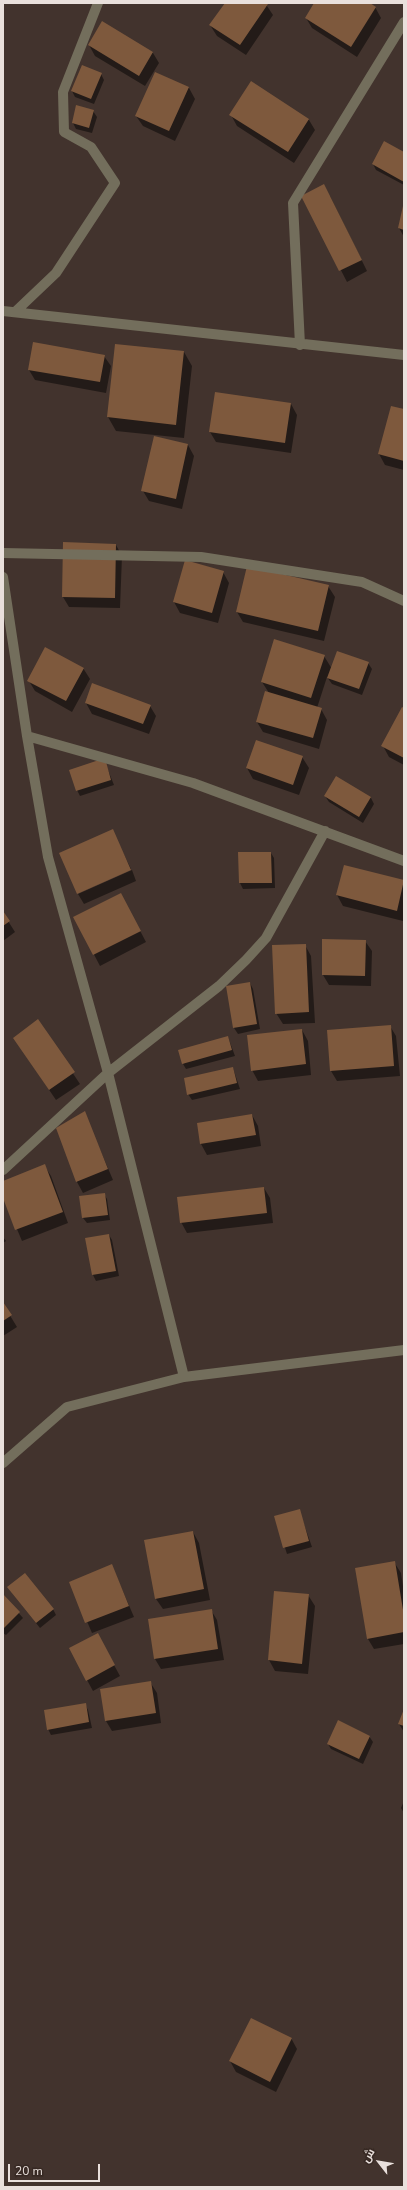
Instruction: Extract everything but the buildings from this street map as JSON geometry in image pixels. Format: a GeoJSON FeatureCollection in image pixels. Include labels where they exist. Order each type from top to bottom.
{"type":"FeatureCollection","features":[{"type":"Feature","properties":{"kind":"street"},"geometry":{"type":"LineString","coordinates":[[16,312],[56,273],[115,182],[91,146],[64,132],[63,92],[98,3]]}},
{"type":"Feature","properties":{"kind":"street"},"geometry":{"type":"LineString","coordinates":[[300,345],[293,202],[404,22]]}},
{"type":"Feature","properties":{"kind":"street"},"geometry":{"type":"LineString","coordinates":[[3,311],[300,345],[404,355]]}},
{"type":"Feature","properties":{"kind":"street"},"geometry":{"type":"LineString","coordinates":[[3,553],[201,557],[362,582],[404,601]]}},
{"type":"Feature","properties":{"kind":"street"},"geometry":{"type":"LineString","coordinates":[[3,577],[27,736],[48,857],[108,1073],[184,1377]]}},
{"type":"Feature","properties":{"kind":"street"},"geometry":{"type":"LineString","coordinates":[[27,736],[194,783],[404,861]]}},
{"type":"Feature","properties":{"kind":"street"},"geometry":{"type":"LineString","coordinates":[[3,1170],[108,1073],[219,986],[266,938],[326,831]]}},
{"type":"Feature","properties":{"kind":"street"},"geometry":{"type":"LineString","coordinates":[[3,1463],[67,1408],[184,1377],[404,1350]]}}]}
